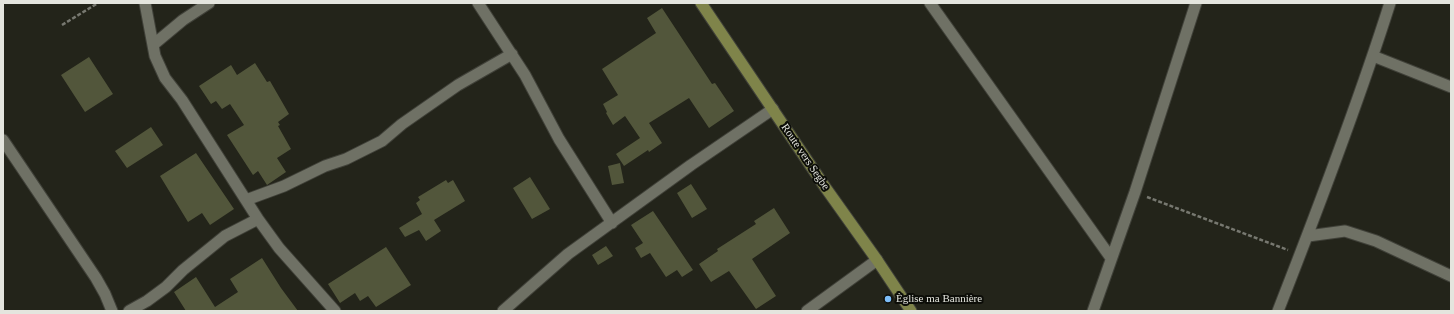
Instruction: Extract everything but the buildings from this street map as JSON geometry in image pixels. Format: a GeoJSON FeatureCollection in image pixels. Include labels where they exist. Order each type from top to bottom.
{"type":"FeatureCollection","features":[{"type":"Feature","properties":{"kind":"main road","name":"Route vers Segbe"},"geometry":{"type":"LineString","coordinates":[[701,3],[825,187],[911,311]]}},
{"type":"Feature","properties":{"kind":"street"},"geometry":{"type":"LineString","coordinates":[[145,3],[155,56],[165,78],[182,100],[258,219],[279,248],[335,311]]}},
{"type":"Feature","properties":{"kind":"street"},"geometry":{"type":"LineString","coordinates":[[153,45],[183,20],[209,3]]}},
{"type":"Feature","properties":{"kind":"street"},"geometry":{"type":"LineString","coordinates":[[478,3],[512,54],[559,139],[612,223]]}},
{"type":"Feature","properties":{"kind":"street"},"geometry":{"type":"LineString","coordinates":[[930,3],[1111,258]]}},
{"type":"Feature","properties":{"kind":"street"},"geometry":{"type":"LineString","coordinates":[[1093,311],[1135,192],[1196,3]]}},
{"type":"Feature","properties":{"kind":"street"},"geometry":{"type":"LineString","coordinates":[[1278,311],[1308,236],[1373,56],[1390,3]]}},
{"type":"Feature","properties":{"kind":"street"},"geometry":{"type":"LineString","coordinates":[[246,200],[284,186],[325,166],[346,159],[382,141],[402,124],[458,85],[512,54]]}},
{"type":"Feature","properties":{"kind":"street"},"geometry":{"type":"LineString","coordinates":[[1373,56],[1451,87]]}},
{"type":"Feature","properties":{"kind":"street"},"geometry":{"type":"LineString","coordinates":[[503,311],[568,254],[691,165],[773,109]]}},
{"type":"Feature","properties":{"kind":"street"},"geometry":{"type":"LineString","coordinates":[[3,140],[96,278],[112,311]]}},
{"type":"Feature","properties":{"kind":"street"},"geometry":{"type":"LineString","coordinates":[[129,311],[147,301],[166,287],[183,270],[225,236],[258,219]]}},
{"type":"Feature","properties":{"kind":"street"},"geometry":{"type":"LineString","coordinates":[[1308,236],[1345,231],[1376,241],[1451,276]]}},
{"type":"Feature","properties":{"kind":"street"},"geometry":{"type":"LineString","coordinates":[[807,311],[877,260]]}},
{"type":"Feature","properties":{"kind":"path"},"geometry":{"type":"LineString","coordinates":[[62,25],[98,3]]}},
{"type":"Feature","properties":{"kind":"path"},"geometry":{"type":"LineString","coordinates":[[1135,192],[1300,254]]}},
{"type":"Feature","properties":{"kind":"place","name":"Èglise ma Bannière"},"geometry":{"type":"Point","coordinates":[888,299]}}]}
